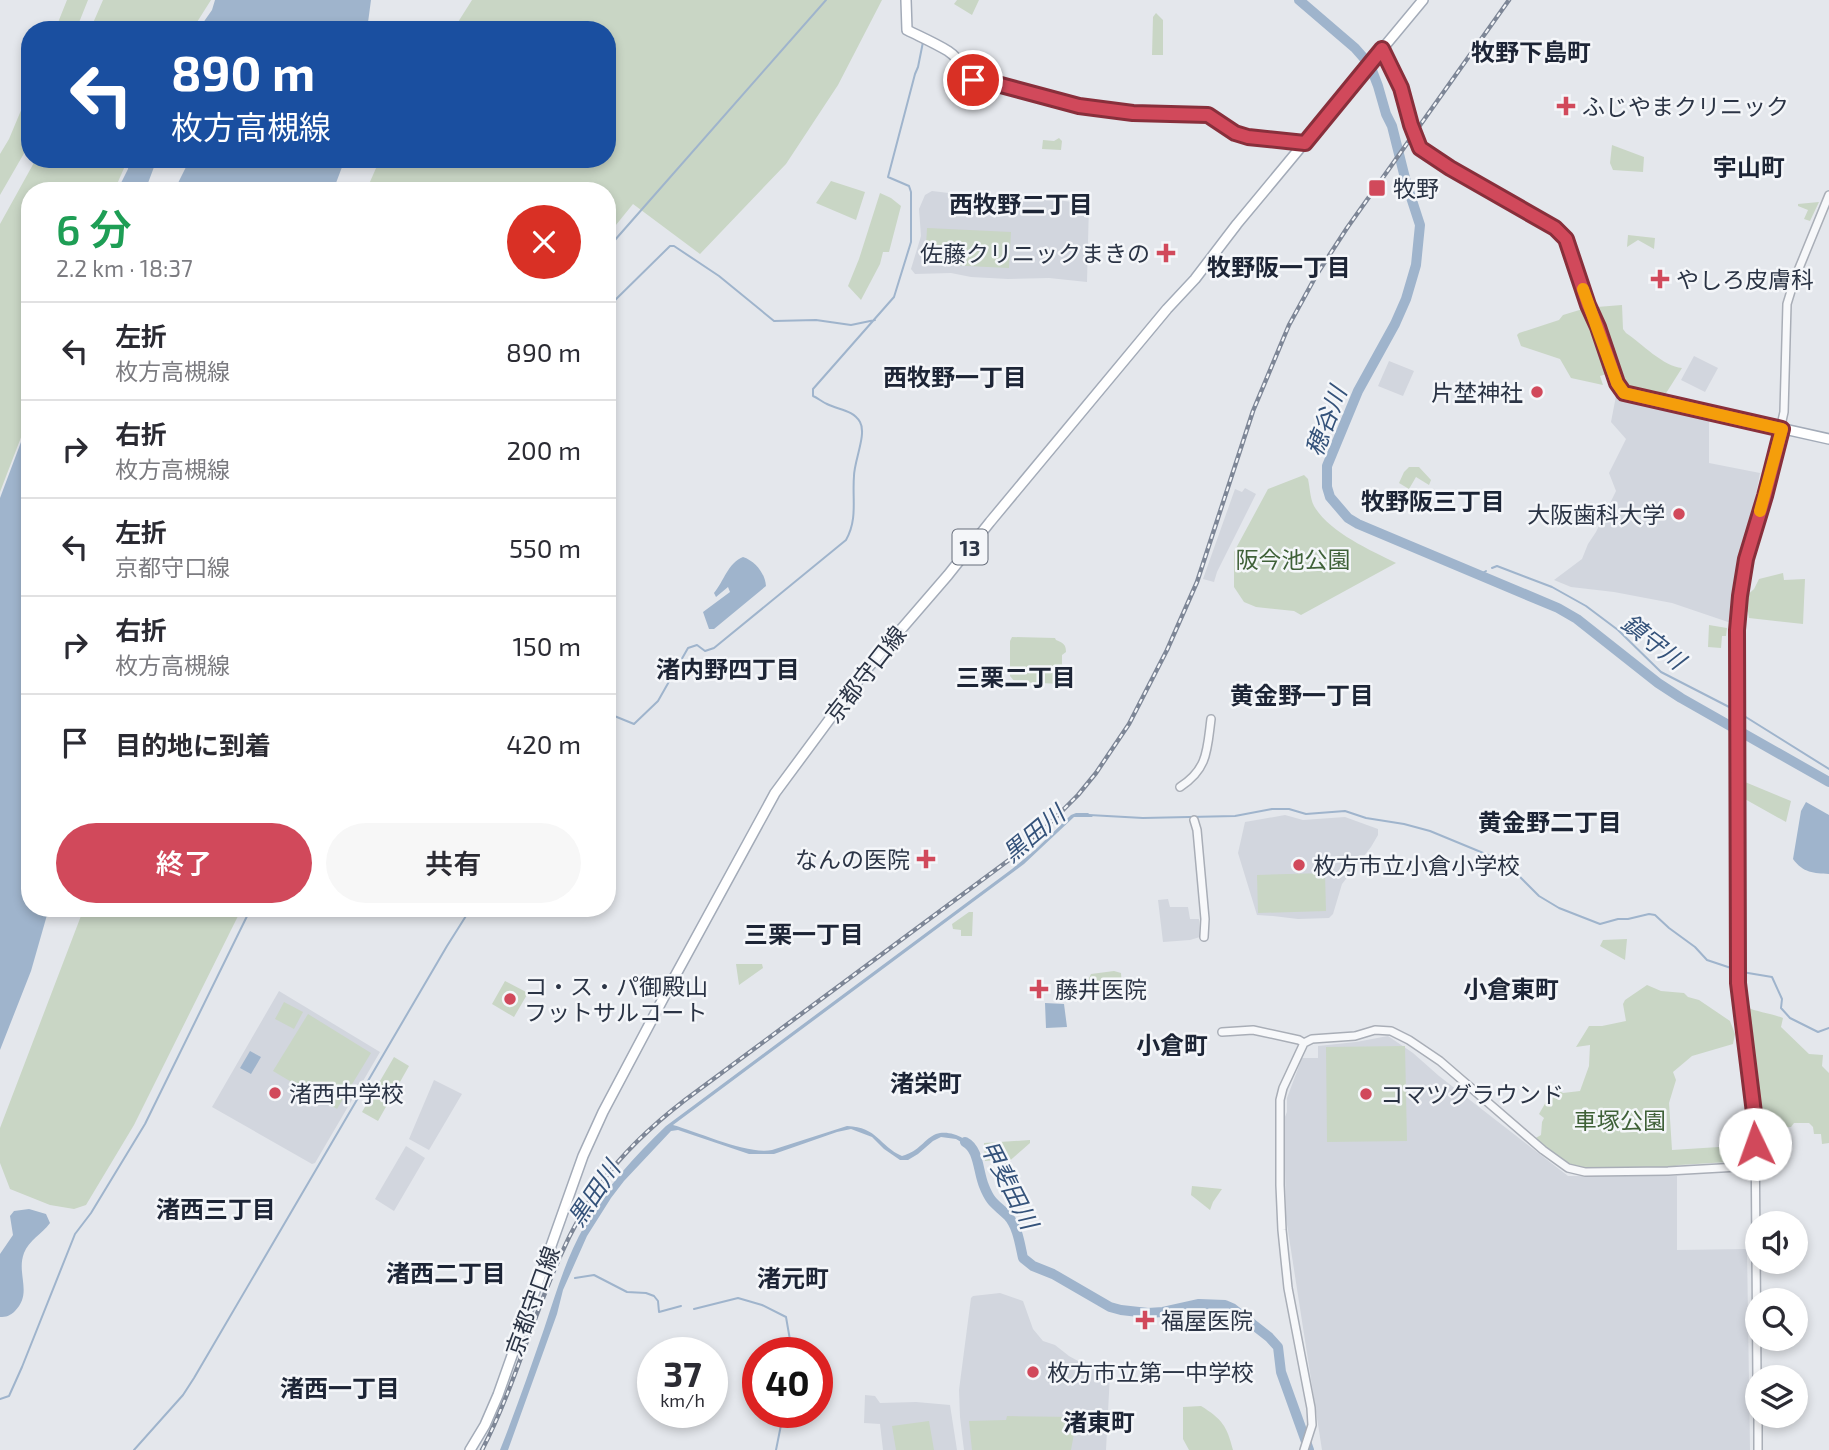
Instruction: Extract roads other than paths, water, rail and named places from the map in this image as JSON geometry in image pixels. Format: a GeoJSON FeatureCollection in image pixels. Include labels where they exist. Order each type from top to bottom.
{"type":"FeatureCollection","features":[{"type":"Feature","properties":{"kind":"main road"},"geometry":{"type":"LineString","coordinates":[[906,0],[907,30],[951,53],[978,84],[997,84],[1079,106],[1133,113],[1208,115],[1235,133],[1248,137],[1305,143]]}},
{"type":"Feature","properties":{"kind":"main road","name":"京都守口線"},"geometry":{"type":"LineString","coordinates":[[470,1450],[498,1395],[583,1156],[603,1112],[775,793],[866,670],[948,575],[1167,309],[1195,279],[1237,224],[1423,0]]}},
{"type":"Feature","properties":{"kind":"main road"},"geometry":{"type":"LineString","coordinates":[[1382,49],[1401,88],[1420,148],[1555,228],[1566,239],[1617,383],[1624,393],[1829,439]]}},
{"type":"Feature","properties":{"kind":"street"},"geometry":{"type":"LineString","coordinates":[[1757,1365],[1755,1121],[1737,971],[1737,630],[1746,559],[1782,429],[1787,304],[1829,195]]}},
{"type":"Feature","properties":{"kind":"street"},"geometry":{"type":"LineString","coordinates":[[1180,787],[1194,777],[1203,764],[1211,719]]}},
{"type":"Feature","properties":{"kind":"street"},"geometry":{"type":"LineString","coordinates":[[1194,820],[1205,937]]}},
{"type":"Feature","properties":{"kind":"street"},"geometry":{"type":"LineString","coordinates":[[1222,1032],[1253,1030],[1304,1042],[1312,1039],[1355,1037],[1375,1030],[1391,1031],[1440,1061],[1543,1150],[1568,1168],[1585,1172],[1756,1167]]}},
{"type":"Feature","properties":{"kind":"street"},"geometry":{"type":"LineString","coordinates":[[1304,1042],[1283,1088],[1279,1111],[1281,1209],[1288,1288],[1311,1408],[1312,1425],[1304,1450]]}},
{"type":"Feature","properties":{"kind":"street"},"geometry":{"type":"LineString","coordinates":[[1758,1428],[1758,1450]]}},
{"type":"Feature","properties":{"kind":"water"},"geometry":{"type":"Polygon","coordinates":[[[215,0],[371,0],[368,21],[204,21],[215,0]]]}},
{"type":"Feature","properties":{"kind":"water"},"geometry":{"type":"Polygon","coordinates":[[[154,168],[148,182],[122,182],[128,169],[154,168]]]}},
{"type":"Feature","properties":{"kind":"water"},"geometry":{"type":"Polygon","coordinates":[[[186,168],[342,168],[336,182],[178,182],[186,168]]]}},
{"type":"Feature","properties":{"kind":"water"},"geometry":{"type":"Polygon","coordinates":[[[21,442],[21,917],[46,917],[31,971],[0,1050],[0,498],[21,442]]]}},
{"type":"Feature","properties":{"kind":"water"},"geometry":{"type":"Polygon","coordinates":[[[743,557],[759,568],[766,586],[714,629],[709,629],[703,612],[730,592],[728,587],[716,597],[714,593],[730,568],[743,557]]]}},
{"type":"Feature","properties":{"kind":"water"},"geometry":{"type":"Polygon","coordinates":[[[1806,802],[1829,815],[1829,874],[1805,870],[1793,859],[1801,811],[1806,802]]]}},
{"type":"Feature","properties":{"kind":"water"},"geometry":{"type":"Polygon","coordinates":[[[1076,813],[1088,813],[1093,817],[1074,817],[1024,864],[673,1125],[737,1146],[762,1151],[847,1126],[872,1133],[902,1156],[941,1133],[959,1136],[976,1151],[956,1139],[941,1137],[908,1160],[900,1160],[872,1137],[851,1129],[774,1154],[749,1154],[678,1130],[671,1131],[624,1181],[587,1236],[563,1290],[557,1314],[508,1450],[500,1450],[572,1250],[602,1198],[632,1160],[666,1126],[1012,869],[1076,813]]]}},
{"type":"Feature","properties":{"kind":"water"},"geometry":{"type":"Polygon","coordinates":[[[1045,1003],[1064,1004],[1067,1027],[1046,1028],[1045,1003]]]}},
{"type":"Feature","properties":{"kind":"water"},"geometry":{"type":"Polygon","coordinates":[[[250,1051],[261,1057],[251,1074],[240,1068],[250,1051]]]}},
{"type":"Feature","properties":{"kind":"water"},"geometry":{"type":"Polygon","coordinates":[[[29,1209],[46,1214],[50,1223],[29,1244],[24,1253],[24,1290],[20,1304],[11,1314],[0,1317],[0,1254],[13,1235],[10,1216],[14,1211],[29,1209]]]}},
{"type":"Feature","properties":{"kind":"waterway"},"geometry":{"type":"LineString","coordinates":[[616,239],[826,0]]}},
{"type":"Feature","properties":{"kind":"waterway","name":"穂谷川"},"geometry":{"type":"LineString","coordinates":[[1299,0],[1355,48],[1370,65],[1392,126],[1420,225],[1416,265],[1406,299],[1358,391],[1327,466],[1330,497],[1348,518],[1358,524],[1558,608],[1577,619],[1681,698],[1829,782]]}},
{"type":"Feature","properties":{"kind":"waterway"},"geometry":{"type":"LineString","coordinates":[[616,717],[634,724],[658,701],[688,648],[697,645],[705,651],[714,648],[846,540],[850,532],[862,427],[854,415],[813,396],[813,389],[894,297],[911,242],[911,192],[909,186],[888,177],[923,42]]}},
{"type":"Feature","properties":{"kind":"waterway"},"geometry":{"type":"LineString","coordinates":[[616,299],[670,246],[674,246],[719,276],[774,321],[816,320],[851,325],[875,320]]}},
{"type":"Feature","properties":{"kind":"waterway","name":"鎮守川"},"geometry":{"type":"LineString","coordinates":[[1492,568],[1497,566],[1552,587],[1586,606],[1618,630],[1661,672],[1733,709]]}},
{"type":"Feature","properties":{"kind":"waterway","name":"鎮守川"},"geometry":{"type":"LineString","coordinates":[[1481,574],[1486,571]]}},
{"type":"Feature","properties":{"kind":"waterway","name":"鎮守川"},"geometry":{"type":"LineString","coordinates":[[1741,714],[1829,769]]}},
{"type":"Feature","properties":{"kind":"waterway","name":"黒田川"},"geometry":{"type":"LineString","coordinates":[[1089,815],[1143,818],[1235,816],[1272,809],[1289,809],[1306,814],[1345,811],[1366,818],[1404,824],[1430,831],[1493,857],[1515,872],[1539,896],[1559,908],[1600,924],[1655,915],[1707,960],[1737,970]]}},
{"type":"Feature","properties":{"kind":"waterway"},"geometry":{"type":"LineString","coordinates":[[0,1399],[9,1396],[75,1234],[91,1213],[145,1124],[247,917]]}},
{"type":"Feature","properties":{"kind":"waterway"},"geometry":{"type":"LineString","coordinates":[[134,1450],[183,1395],[194,1378],[465,917]]}},
{"type":"Feature","properties":{"kind":"waterway","name":"黒田川"},"geometry":{"type":"LineString","coordinates":[[1742,972],[1772,977],[1782,999],[1781,1008],[1790,1018],[1818,1032],[1829,1028]]}},
{"type":"Feature","properties":{"kind":"waterway","name":"甲斐田川"},"geometry":{"type":"LineString","coordinates":[[965,1142],[976,1155],[989,1197],[1011,1220],[1023,1258],[1033,1266],[1053,1274],[1110,1307],[1121,1310],[1148,1313],[1199,1304],[1225,1305],[1269,1337],[1278,1347],[1281,1372],[1309,1450]]}},
{"type":"Feature","properties":{"kind":"waterway"},"geometry":{"type":"LineString","coordinates":[[575,1278],[594,1275],[627,1292],[654,1296],[658,1301],[659,1312],[681,1306]]}},
{"type":"Feature","properties":{"kind":"waterway"},"geometry":{"type":"LineString","coordinates":[[694,1309],[738,1298],[762,1305],[786,1317],[789,1337]]}},
{"type":"Feature","properties":{"kind":"waterway"},"geometry":{"type":"LineString","coordinates":[[776,1450],[780,1428]]}},
{"type":"Feature","properties":{"kind":"railway"},"geometry":{"type":"LineString","coordinates":[[482,1450],[512,1383],[565,1245],[582,1213],[620,1159],[651,1128],[685,1100],[1013,857],[1078,795],[1096,773],[1129,724],[1167,650],[1197,582],[1253,411],[1289,325],[1317,274],[1347,228],[1509,0]]}},
{"type":"Feature","properties":{"kind":"place","name":"ふじやまクリニック"},"geometry":{"type":"Point","coordinates":[1566,106]}},
{"type":"Feature","properties":{"kind":"place","name":"牧野"},"geometry":{"type":"Point","coordinates":[1377,188]}},
{"type":"Feature","properties":{"kind":"place","name":"佐藤クリニックまきの"},"geometry":{"type":"Point","coordinates":[1166,253]}},
{"type":"Feature","properties":{"kind":"place","name":"やしろ皮膚科"},"geometry":{"type":"Point","coordinates":[1660,279]}},
{"type":"Feature","properties":{"kind":"place","name":"片埜神社"},"geometry":{"type":"Point","coordinates":[1537,392]}},
{"type":"Feature","properties":{"kind":"place","name":"大阪歯科大学"},"geometry":{"type":"Point","coordinates":[1679,514]}},
{"type":"Feature","properties":{"kind":"place","name":"なんの医院"},"geometry":{"type":"Point","coordinates":[926,859]}},
{"type":"Feature","properties":{"kind":"place","name":"枚方市立小倉小学校"},"geometry":{"type":"Point","coordinates":[1299,865]}},
{"type":"Feature","properties":{"kind":"place","name":"藤井医院"},"geometry":{"type":"Point","coordinates":[1039,989]}},
{"type":"Feature","properties":{"kind":"place","name":"コ・ス・パ御殿山 フットサルコート"},"geometry":{"type":"Point","coordinates":[510,999]}},
{"type":"Feature","properties":{"kind":"place","name":"渚西中学校"},"geometry":{"type":"Point","coordinates":[275,1093]}},
{"type":"Feature","properties":{"kind":"place","name":"コマツグラウンド"},"geometry":{"type":"Point","coordinates":[1366,1094]}},
{"type":"Feature","properties":{"kind":"place","name":"福屋医院"},"geometry":{"type":"Point","coordinates":[1145,1320]}},
{"type":"Feature","properties":{"kind":"place","name":"枚方市立第一中学校"},"geometry":{"type":"Point","coordinates":[1033,1372]}},
{"type":"Feature","properties":{"kind":"district","name":"牧野下島町"},"geometry":{"type":"Point","coordinates":[1531,51]}},
{"type":"Feature","properties":{"kind":"district","name":"宇山町"},"geometry":{"type":"Point","coordinates":[1749,166]}},
{"type":"Feature","properties":{"kind":"district","name":"西牧野二丁目"},"geometry":{"type":"Point","coordinates":[1021,203]}},
{"type":"Feature","properties":{"kind":"district","name":"牧野阪一丁目"},"geometry":{"type":"Point","coordinates":[1279,266]}},
{"type":"Feature","properties":{"kind":"district","name":"西牧野一丁目"},"geometry":{"type":"Point","coordinates":[955,376]}},
{"type":"Feature","properties":{"kind":"district","name":"牧野阪三丁目"},"geometry":{"type":"Point","coordinates":[1433,500]}},
{"type":"Feature","properties":{"kind":"district","name":"渚内野四丁目"},"geometry":{"type":"Point","coordinates":[728,668]}},
{"type":"Feature","properties":{"kind":"district","name":"三栗二丁目"},"geometry":{"type":"Point","coordinates":[1016,676]}},
{"type":"Feature","properties":{"kind":"district","name":"黄金野一丁目"},"geometry":{"type":"Point","coordinates":[1302,694]}},
{"type":"Feature","properties":{"kind":"district","name":"黄金野二丁目"},"geometry":{"type":"Point","coordinates":[1550,821]}},
{"type":"Feature","properties":{"kind":"district","name":"三栗一丁目"},"geometry":{"type":"Point","coordinates":[804,933]}},
{"type":"Feature","properties":{"kind":"district","name":"小倉東町"},"geometry":{"type":"Point","coordinates":[1511,988]}},
{"type":"Feature","properties":{"kind":"district","name":"小倉町"},"geometry":{"type":"Point","coordinates":[1172,1044]}},
{"type":"Feature","properties":{"kind":"district","name":"渚栄町"},"geometry":{"type":"Point","coordinates":[926,1082]}},
{"type":"Feature","properties":{"kind":"district","name":"渚西三丁目"},"geometry":{"type":"Point","coordinates":[216,1208]}},
{"type":"Feature","properties":{"kind":"district","name":"渚西二丁目"},"geometry":{"type":"Point","coordinates":[446,1272]}},
{"type":"Feature","properties":{"kind":"district","name":"渚元町"},"geometry":{"type":"Point","coordinates":[793,1277]}},
{"type":"Feature","properties":{"kind":"district","name":"渚西一丁目"},"geometry":{"type":"Point","coordinates":[340,1387]}},
{"type":"Feature","properties":{"kind":"district","name":"渚東町"},"geometry":{"type":"Point","coordinates":[1099,1421]}},
{"type":"Feature","properties":{"kind":"park label","name":"阪今池公園"},"geometry":{"type":"Point","coordinates":[1293,559]}},
{"type":"Feature","properties":{"kind":"park label","name":"車塚公園"},"geometry":{"type":"Point","coordinates":[1620,1120]}}]}
